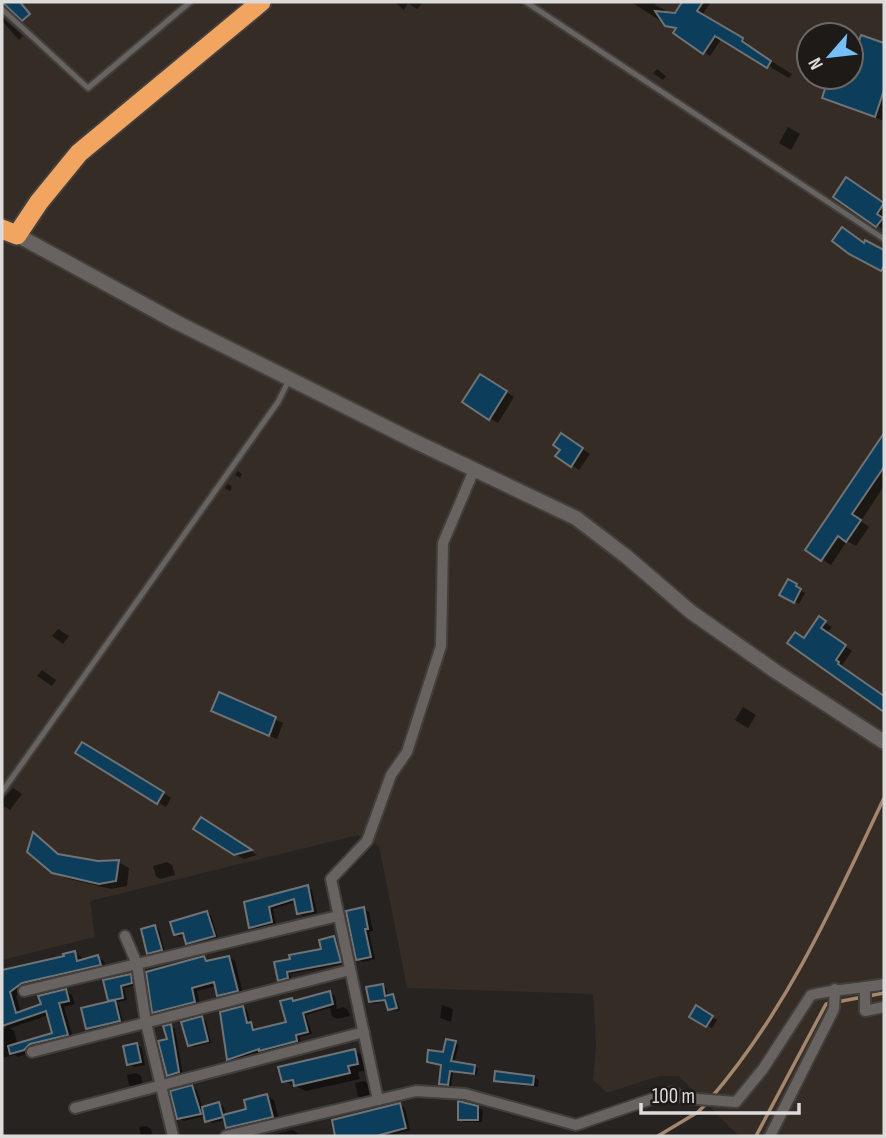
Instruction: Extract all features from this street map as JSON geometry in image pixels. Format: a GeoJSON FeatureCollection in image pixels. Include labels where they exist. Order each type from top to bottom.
{"type":"FeatureCollection","features":[{"type":"Feature","properties":{"kind":"highway"},"geometry":{"type":"LineString","coordinates":[[9,232],[39,202],[79,153],[261,2]]}},
{"type":"Feature","properties":{"kind":"main road"},"geometry":{"type":"LineString","coordinates":[[9,232],[176,321],[576,518],[691,612],[884,742]]}},
{"type":"Feature","properties":{"kind":"street"},"geometry":{"type":"LineString","coordinates":[[379,1100],[331,879],[367,841],[391,775],[407,752],[441,646],[443,543],[474,470]]}},
{"type":"Feature","properties":{"kind":"street"},"geometry":{"type":"LineString","coordinates":[[24,991],[338,916]]}},
{"type":"Feature","properties":{"kind":"street"},"geometry":{"type":"LineString","coordinates":[[125,936],[137,964],[145,1023],[173,1136]]}},
{"type":"Feature","properties":{"kind":"street"},"geometry":{"type":"LineString","coordinates":[[32,1052],[350,970]]}},
{"type":"Feature","properties":{"kind":"street"},"geometry":{"type":"LineString","coordinates":[[226,1136],[416,1091],[465,1094],[576,1125],[672,1092],[684,1098],[736,1102],[763,1069],[811,995],[835,989],[884,984]]}},
{"type":"Feature","properties":{"kind":"street"},"geometry":{"type":"LineString","coordinates":[[865,988],[865,1011],[884,1007]]}},
{"type":"Feature","properties":{"kind":"street"},"geometry":{"type":"LineString","coordinates":[[770,1136],[834,1009],[835,989]]}},
{"type":"Feature","properties":{"kind":"street"},"geometry":{"type":"LineString","coordinates":[[75,1108],[363,1032]]}},
{"type":"Feature","properties":{"kind":"lane"},"geometry":{"type":"LineString","coordinates":[[2,9],[88,88],[190,2]]}},
{"type":"Feature","properties":{"kind":"lane"},"geometry":{"type":"LineString","coordinates":[[526,2],[884,239]]}},
{"type":"Feature","properties":{"kind":"lane"},"geometry":{"type":"LineString","coordinates":[[2,792],[278,402],[290,378]]}},
{"type":"Feature","properties":{"kind":"shaded area"},"geometry":{"type":"Polygon","coordinates":[[[16,2],[884,2],[884,1136],[739,1136],[679,1076],[660,1076],[607,1093],[593,1080],[596,1046],[593,994],[407,988],[379,846],[358,835],[90,901],[95,937],[2,960],[2,15],[16,2]]]}},
{"type":"Feature","properties":{"kind":"building"},"geometry":{"type":"Polygon","coordinates":[[[2,2],[20,2],[30,14],[22,21],[2,2]]]}},
{"type":"Feature","properties":{"kind":"building"},"geometry":{"type":"Polygon","coordinates":[[[682,2],[703,2],[697,11],[743,38],[742,41],[771,61],[767,68],[715,36],[703,54],[673,33],[676,28],[665,26],[655,11],[675,13],[682,2]]]}},
{"type":"Feature","properties":{"kind":"building"},"geometry":{"type":"Polygon","coordinates":[[[865,36],[884,43],[884,90],[875,117],[822,98],[824,91],[865,91],[865,36]]]}},
{"type":"Feature","properties":{"kind":"building"},"geometry":{"type":"Polygon","coordinates":[[[846,177],[884,203],[877,214],[883,218],[876,227],[833,197],[846,177]]]}},
{"type":"Feature","properties":{"kind":"building"},"geometry":{"type":"Polygon","coordinates":[[[842,227],[864,243],[865,240],[884,250],[884,266],[881,271],[849,254],[832,241],[842,227]]]}},
{"type":"Feature","properties":{"kind":"building"},"geometry":{"type":"Polygon","coordinates":[[[480,374],[507,391],[489,420],[462,402],[480,374]]]}},
{"type":"Feature","properties":{"kind":"building"},"geometry":{"type":"Polygon","coordinates":[[[561,433],[583,448],[571,467],[555,456],[560,450],[553,445],[561,433]]]}},
{"type":"Feature","properties":{"kind":"building"},"geometry":{"type":"Polygon","coordinates":[[[884,433],[884,467],[852,514],[861,520],[846,542],[838,536],[821,561],[805,550],[884,433]]]}},
{"type":"Feature","properties":{"kind":"building"},"geometry":{"type":"Polygon","coordinates":[[[788,579],[801,589],[794,603],[779,595],[788,579]]]}},
{"type":"Feature","properties":{"kind":"building"},"geometry":{"type":"Polygon","coordinates":[[[819,616],[826,621],[821,628],[846,645],[836,660],[838,664],[884,696],[884,712],[787,643],[795,632],[804,638],[819,616]]]}},
{"type":"Feature","properties":{"kind":"building"},"geometry":{"type":"Polygon","coordinates":[[[219,692],[276,717],[269,736],[211,711],[219,692]]]}},
{"type":"Feature","properties":{"kind":"building"},"geometry":{"type":"Polygon","coordinates":[[[82,742],[164,792],[157,804],[75,753],[82,742]]]}},
{"type":"Feature","properties":{"kind":"building"},"geometry":{"type":"Polygon","coordinates":[[[201,817],[252,850],[234,855],[193,829],[201,817]]]}},
{"type":"Feature","properties":{"kind":"building"},"geometry":{"type":"Polygon","coordinates":[[[33,832],[58,854],[98,861],[119,860],[116,881],[99,884],[52,873],[27,852],[33,832]]]}},
{"type":"Feature","properties":{"kind":"building"},"geometry":{"type":"Polygon","coordinates":[[[308,885],[313,911],[297,914],[294,899],[269,907],[272,922],[249,928],[244,902],[308,885]]]}},
{"type":"Feature","properties":{"kind":"building"},"geometry":{"type":"Polygon","coordinates":[[[364,907],[371,957],[356,960],[346,911],[364,907]]]}},
{"type":"Feature","properties":{"kind":"building"},"geometry":{"type":"Polygon","coordinates":[[[207,911],[215,936],[186,944],[183,933],[174,935],[170,922],[207,911]]]}},
{"type":"Feature","properties":{"kind":"building"},"geometry":{"type":"Polygon","coordinates":[[[155,925],[162,950],[147,954],[141,929],[155,925]]]}},
{"type":"Feature","properties":{"kind":"building"},"geometry":{"type":"Polygon","coordinates":[[[334,936],[341,962],[287,972],[288,978],[278,981],[274,962],[290,959],[289,955],[321,949],[319,940],[334,936]]]}},
{"type":"Feature","properties":{"kind":"building"},"geometry":{"type":"Polygon","coordinates":[[[75,951],[77,961],[98,955],[101,965],[22,983],[10,992],[16,1013],[41,1004],[38,996],[66,989],[69,1001],[59,1003],[68,1035],[30,1044],[24,1050],[10,1054],[8,1046],[52,1033],[46,1011],[2,1026],[2,970],[75,951]]]}},
{"type":"Feature","properties":{"kind":"building"},"geometry":{"type":"Polygon","coordinates":[[[204,956],[206,961],[229,956],[238,991],[217,996],[214,982],[192,988],[195,1002],[152,1013],[146,972],[204,956]]]}},
{"type":"Feature","properties":{"kind":"building"},"geometry":{"type":"Polygon","coordinates":[[[131,974],[132,983],[121,986],[123,998],[108,1001],[103,980],[131,974]]]}},
{"type":"Feature","properties":{"kind":"building"},"geometry":{"type":"Polygon","coordinates":[[[383,984],[385,996],[393,994],[397,1008],[388,1010],[385,1000],[369,1002],[366,987],[383,984]]]}},
{"type":"Feature","properties":{"kind":"building"},"geometry":{"type":"Polygon","coordinates":[[[330,991],[333,1004],[303,1013],[308,1032],[296,1035],[297,1041],[259,1049],[227,1060],[220,1012],[243,1006],[247,1023],[251,1022],[253,1030],[286,1022],[280,1001],[292,998],[293,1001],[330,991]]]}},
{"type":"Feature","properties":{"kind":"building"},"geometry":{"type":"Polygon","coordinates":[[[115,1000],[120,1021],[86,1029],[81,1008],[115,1000]]]}},
{"type":"Feature","properties":{"kind":"building"},"geometry":{"type":"Polygon","coordinates":[[[696,1005],[713,1016],[706,1027],[689,1017],[696,1005]]]}},
{"type":"Feature","properties":{"kind":"building"},"geometry":{"type":"Polygon","coordinates":[[[202,1016],[208,1041],[188,1046],[181,1022],[202,1016]]]}},
{"type":"Feature","properties":{"kind":"building"},"geometry":{"type":"Polygon","coordinates":[[[171,1024],[179,1072],[167,1076],[158,1041],[167,1039],[163,1026],[171,1024]]]}},
{"type":"Feature","properties":{"kind":"building"},"geometry":{"type":"Polygon","coordinates":[[[446,1039],[456,1041],[451,1061],[475,1065],[474,1074],[450,1071],[448,1085],[439,1084],[441,1065],[427,1062],[428,1050],[443,1052],[446,1039]]]}},
{"type":"Feature","properties":{"kind":"building"},"geometry":{"type":"Polygon","coordinates":[[[137,1043],[141,1062],[127,1065],[123,1046],[137,1043]]]}},
{"type":"Feature","properties":{"kind":"building"},"geometry":{"type":"Polygon","coordinates":[[[355,1049],[358,1064],[348,1066],[350,1073],[294,1086],[293,1080],[282,1082],[278,1067],[355,1049]]]}},
{"type":"Feature","properties":{"kind":"building"},"geometry":{"type":"Polygon","coordinates":[[[495,1071],[534,1076],[533,1085],[494,1081],[495,1071]]]}},
{"type":"Feature","properties":{"kind":"building"},"geometry":{"type":"Polygon","coordinates":[[[192,1085],[201,1114],[177,1119],[170,1091],[192,1085]]]}},
{"type":"Feature","properties":{"kind":"building"},"geometry":{"type":"Polygon","coordinates":[[[267,1094],[273,1117],[226,1128],[223,1115],[246,1109],[244,1100],[267,1094]]]}},
{"type":"Feature","properties":{"kind":"building"},"geometry":{"type":"Polygon","coordinates":[[[458,1101],[478,1106],[478,1120],[458,1120],[458,1101]]]}},
{"type":"Feature","properties":{"kind":"building"},"geometry":{"type":"Polygon","coordinates":[[[219,1102],[223,1117],[205,1122],[202,1107],[219,1102]]]}},
{"type":"Feature","properties":{"kind":"building"},"geometry":{"type":"Polygon","coordinates":[[[400,1103],[406,1128],[376,1136],[335,1136],[332,1120],[400,1103]]]}},
{"type":"Feature","properties":{"kind":"waterway"},"geometry":{"type":"LineString","coordinates":[[711,1098],[763,1029],[808,954],[884,798]]}},
{"type":"Feature","properties":{"kind":"waterway"},"geometry":{"type":"LineString","coordinates":[[756,1136],[826,1004],[884,993]]}},
{"type":"Feature","properties":{"kind":"waterway"},"geometry":{"type":"LineString","coordinates":[[658,1136],[698,1112],[706,1104]]}}]}
